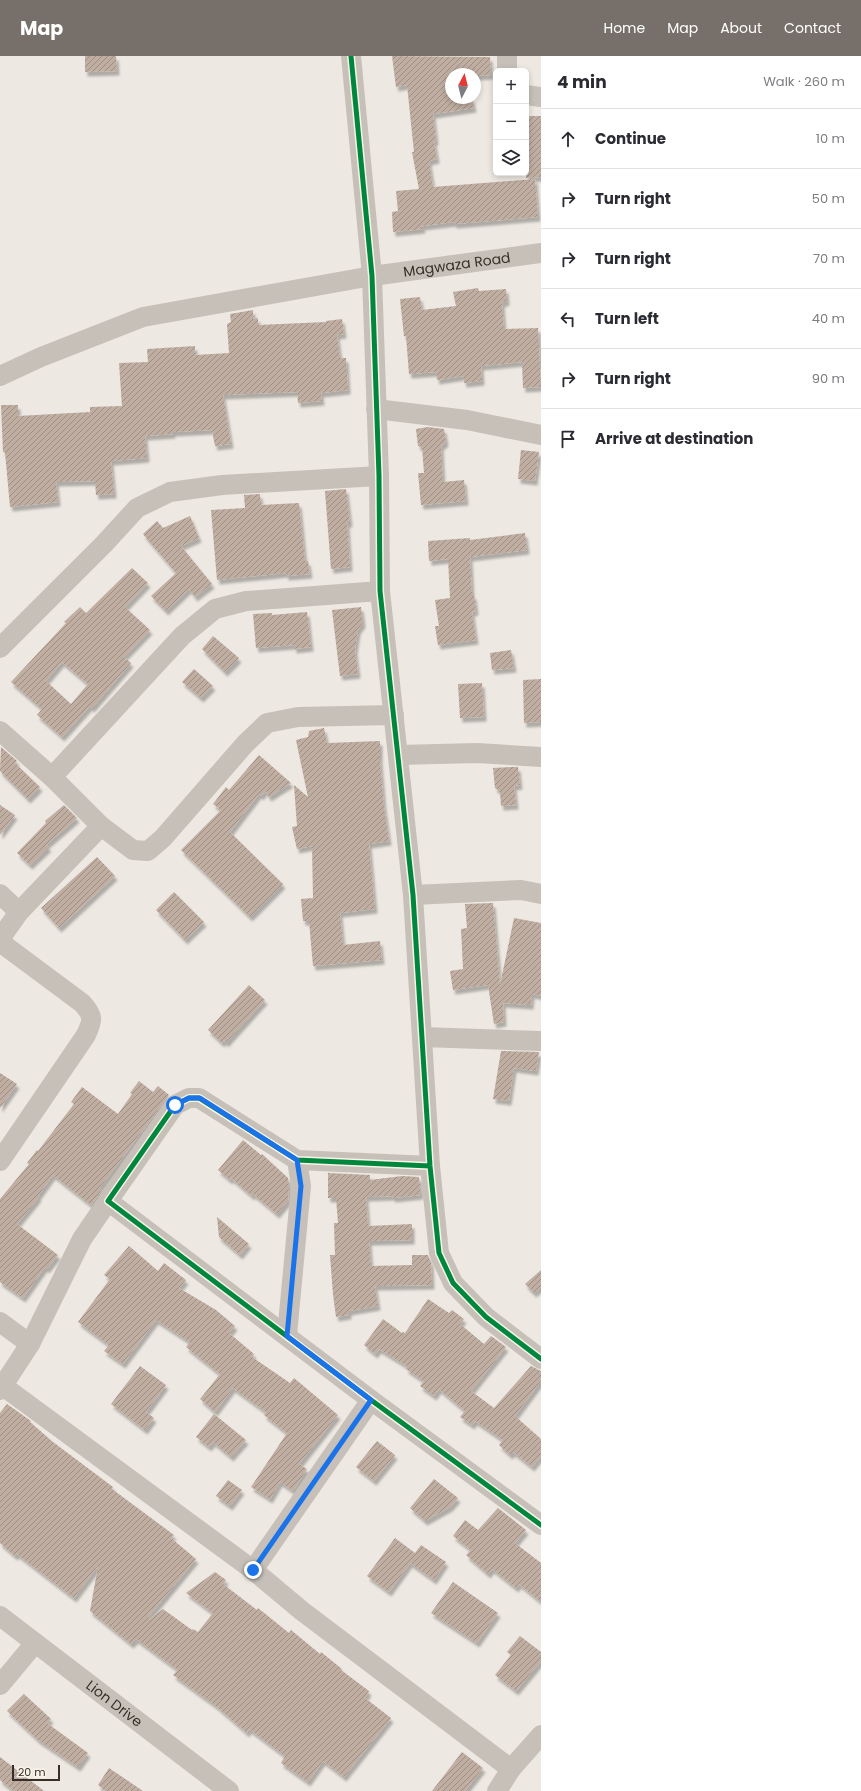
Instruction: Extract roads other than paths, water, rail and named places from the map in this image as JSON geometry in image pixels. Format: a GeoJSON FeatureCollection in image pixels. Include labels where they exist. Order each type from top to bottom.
{"type":"FeatureCollection","features":[{"type":"Feature","properties":{"kind":"street"},"geometry":{"type":"LineString","coordinates":[[351,56],[372,276],[379,476],[380,591],[412,895],[430,1166],[439,1253],[453,1283],[486,1317],[541,1359]]}},
{"type":"Feature","properties":{"kind":"street"},"geometry":{"type":"LineString","coordinates":[[507,56],[507,68]]}},
{"type":"Feature","properties":{"kind":"street"},"geometry":{"type":"LineString","coordinates":[[529,95],[541,97]]}},
{"type":"Feature","properties":{"kind":"street"},"geometry":{"type":"LineString","coordinates":[[532,254],[541,266]]}},
{"type":"Feature","properties":{"kind":"street","name":"Magwaza Road"},"geometry":{"type":"LineString","coordinates":[[0,376],[41,357],[143,318],[372,276],[532,254]]}},
{"type":"Feature","properties":{"kind":"street"},"geometry":{"type":"LineString","coordinates":[[376,409],[467,420],[541,435]]}},
{"type":"Feature","properties":{"kind":"street"},"geometry":{"type":"LineString","coordinates":[[0,648],[104,544],[137,508],[170,492],[222,485],[379,476]]}},
{"type":"Feature","properties":{"kind":"street"},"geometry":{"type":"LineString","coordinates":[[52,777],[182,636],[215,609],[246,601],[380,591]]}},
{"type":"Feature","properties":{"kind":"street"},"geometry":{"type":"LineString","coordinates":[[0,731],[52,777],[101,826],[133,850],[148,851],[163,838],[245,744],[267,723],[298,717],[394,715]]}},
{"type":"Feature","properties":{"kind":"street"},"geometry":{"type":"LineString","coordinates":[[398,755],[477,754],[541,757]]}},
{"type":"Feature","properties":{"kind":"street"},"geometry":{"type":"LineString","coordinates":[[0,1161],[86,1035],[92,1022],[90,1012],[82,1003],[0,940],[19,912],[101,826]]}},
{"type":"Feature","properties":{"kind":"street"},"geometry":{"type":"LineString","coordinates":[[412,895],[521,890],[541,894]]}},
{"type":"Feature","properties":{"kind":"street"},"geometry":{"type":"LineString","coordinates":[[0,894],[19,912]]}},
{"type":"Feature","properties":{"kind":"street"},"geometry":{"type":"LineString","coordinates":[[422,1037],[541,1041]]}},
{"type":"Feature","properties":{"kind":"street"},"geometry":{"type":"LineString","coordinates":[[430,1166],[297,1160],[200,1098],[189,1098],[175,1105],[82,1239],[30,1344],[2,1388],[253,1570],[302,1610],[511,1769]]}},
{"type":"Feature","properties":{"kind":"street"},"geometry":{"type":"LineString","coordinates":[[287,1336],[301,1186],[297,1160]]}},
{"type":"Feature","properties":{"kind":"street"},"geometry":{"type":"LineString","coordinates":[[108,1201],[371,1400],[541,1525]]}},
{"type":"Feature","properties":{"kind":"street"},"geometry":{"type":"LineString","coordinates":[[0,1322],[30,1344]]}},
{"type":"Feature","properties":{"kind":"street"},"geometry":{"type":"LineString","coordinates":[[253,1570],[371,1400]]}},
{"type":"Feature","properties":{"kind":"street","name":"Lion Drive"},"geometry":{"type":"LineString","coordinates":[[0,1616],[229,1791]]}},
{"type":"Feature","properties":{"kind":"street"},"geometry":{"type":"LineString","coordinates":[[0,1685],[35,1643]]}},
{"type":"Feature","properties":{"kind":"street"},"geometry":{"type":"LineString","coordinates":[[497,1791],[511,1769],[541,1735]]}}]}
